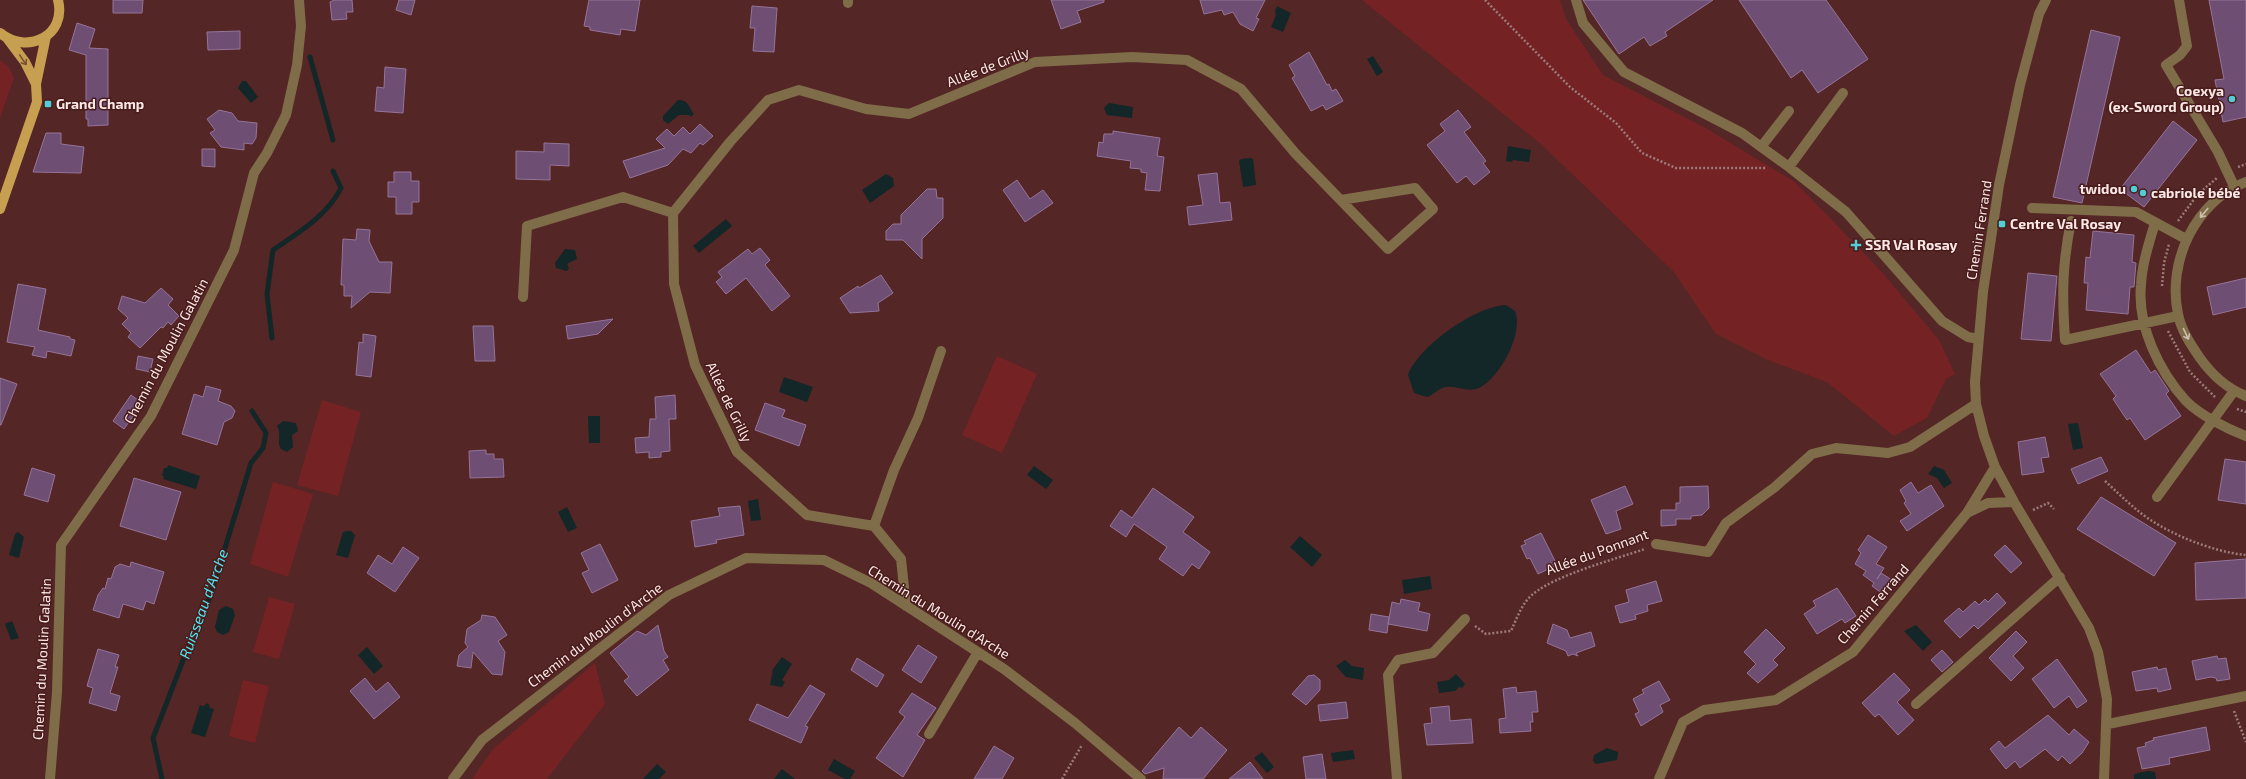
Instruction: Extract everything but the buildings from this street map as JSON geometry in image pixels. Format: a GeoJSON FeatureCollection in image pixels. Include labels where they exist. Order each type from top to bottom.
{"type":"FeatureCollection","features":[{"type":"Feature","properties":{"kind":"main road"},"geometry":{"type":"LineString","coordinates":[[3,36],[21,43],[29,43],[46,36],[54,28],[58,18],[58,0]]}},
{"type":"Feature","properties":{"kind":"main road"},"geometry":{"type":"LineString","coordinates":[[3,36],[25,62],[36,84]]}},
{"type":"Feature","properties":{"kind":"main road"},"geometry":{"type":"LineString","coordinates":[[0,209],[36,102],[36,84],[46,36]]}},
{"type":"Feature","properties":{"kind":"street","name":"Chemin du Moulin Galatin"},"geometry":{"type":"LineString","coordinates":[[50,779],[57,692],[61,545],[151,416],[234,250],[254,173],[267,153],[286,115],[298,65],[301,26],[299,0]]}},
{"type":"Feature","properties":{"kind":"street"},"geometry":{"type":"LineString","coordinates":[[1576,0],[1583,23],[1624,72],[1742,133],[1790,167],[1846,212],[1942,321],[1968,337],[1978,340]]}},
{"type":"Feature","properties":{"kind":"street","name":"Chemin Ferrand"},"geometry":{"type":"LineString","coordinates":[[2046,0],[2039,14],[2020,85],[1999,185],[1983,292],[1975,382],[1976,404],[1984,436],[1995,467],[2014,502],[2089,628],[2098,652],[2107,699],[2108,724],[2104,779]]}},
{"type":"Feature","properties":{"kind":"street"},"geometry":{"type":"LineString","coordinates":[[2179,0],[2187,46],[2180,55],[2166,65],[2218,152],[2234,186]]}},
{"type":"Feature","properties":{"kind":"street","name":"Allée de Grilly"},"geometry":{"type":"LineString","coordinates":[[874,526],[807,515],[737,452],[695,365],[674,284],[673,213],[730,142],[768,100],[799,90],[866,109],[909,114],[1035,62],[1132,57],[1187,60],[1241,89],[1295,152],[1341,200],[1388,249],[1434,209],[1415,188],[1341,200]]}},
{"type":"Feature","properties":{"kind":"street"},"geometry":{"type":"LineString","coordinates":[[1790,167],[1843,93]]}},
{"type":"Feature","properties":{"kind":"street"},"geometry":{"type":"LineString","coordinates":[[1761,147],[1789,111]]}},
{"type":"Feature","properties":{"kind":"street"},"geometry":{"type":"LineString","coordinates":[[2246,182],[2234,186],[2213,202],[2195,224],[2186,239],[2176,272],[2175,296],[2178,316],[2186,335],[2211,373],[2234,391],[2246,396]]}},
{"type":"Feature","properties":{"kind":"street"},"geometry":{"type":"LineString","coordinates":[[523,296],[527,226],[623,197],[673,213]]}},
{"type":"Feature","properties":{"kind":"street"},"geometry":{"type":"LineString","coordinates":[[2032,208],[2136,212],[2186,239]]}},
{"type":"Feature","properties":{"kind":"street"},"geometry":{"type":"LineString","coordinates":[[2072,221],[2064,256],[2062,289],[2065,340],[2178,316]]}},
{"type":"Feature","properties":{"kind":"street"},"geometry":{"type":"LineString","coordinates":[[2154,223],[2144,262],[2140,286],[2144,323],[2155,354],[2169,378],[2187,401],[2213,420],[2230,430],[2246,436]]}},
{"type":"Feature","properties":{"kind":"street"},"geometry":{"type":"LineString","coordinates":[[906,606],[901,559],[874,526],[894,470],[918,418],[941,351]]}},
{"type":"Feature","properties":{"kind":"street"},"geometry":{"type":"LineString","coordinates":[[2157,498],[2234,391]]}},
{"type":"Feature","properties":{"kind":"street","name":"Allée du Ponnant"},"geometry":{"type":"LineString","coordinates":[[1656,544],[1708,552],[1726,524],[1776,487],[1812,454],[1836,448],[1888,453],[1910,447],[1976,404]]}},
{"type":"Feature","properties":{"kind":"street","name":"Chemin Ferrand"},"geometry":{"type":"LineString","coordinates":[[1659,779],[1683,722],[1704,710],[1776,700],[1853,652],[1967,513],[1995,467]]}},
{"type":"Feature","properties":{"kind":"street","name":"Chemin Ferrand"},"geometry":{"type":"LineString","coordinates":[[1967,513],[1988,503],[2014,502]]}},
{"type":"Feature","properties":{"kind":"street","name":"Chemin du Moulin d'Arche"},"geometry":{"type":"LineString","coordinates":[[453,779],[482,740],[663,600],[746,558],[824,560],[871,583],[978,652],[1037,693],[1141,779]]}},
{"type":"Feature","properties":{"kind":"street"},"geometry":{"type":"LineString","coordinates":[[1916,704],[2060,577]]}},
{"type":"Feature","properties":{"kind":"street"},"geometry":{"type":"LineString","coordinates":[[1397,779],[1388,675],[1398,660],[1433,653],[1465,619]]}},
{"type":"Feature","properties":{"kind":"street"},"geometry":{"type":"LineString","coordinates":[[930,734],[978,652]]}},
{"type":"Feature","properties":{"kind":"street"},"geometry":{"type":"LineString","coordinates":[[2108,724],[2246,696]]}},
{"type":"Feature","properties":{"kind":"path"},"geometry":{"type":"LineString","coordinates":[[1485,0],[1570,87],[1616,123],[1642,152],[1676,168],[1790,167]]}},
{"type":"Feature","properties":{"kind":"path"},"geometry":{"type":"LineString","coordinates":[[2105,481],[2138,511],[2159,524],[2207,547],[2246,555]]}},
{"type":"Feature","properties":{"kind":"path"},"geometry":{"type":"LineString","coordinates":[[2022,515],[2048,503],[2054,509]]}},
{"type":"Feature","properties":{"kind":"path","name":"Allée du Ponnant"},"geometry":{"type":"LineString","coordinates":[[1465,619],[1486,634],[1511,631],[1521,609],[1532,595],[1549,584],[1656,544]]}},
{"type":"Feature","properties":{"kind":"path"},"geometry":{"type":"LineString","coordinates":[[2231,699],[2246,742]]}},
{"type":"Feature","properties":{"kind":"path"},"geometry":{"type":"LineString","coordinates":[[1062,779],[1088,736]]}},
{"type":"Feature","properties":{"kind":"shaded area"},"geometry":{"type":"Polygon","coordinates":[[[1362,0],[1560,0],[1566,19],[1603,75],[1704,127],[1795,182],[1881,271],[1939,340],[1955,374],[1946,379],[1927,418],[1894,436],[1827,382],[1768,360],[1716,334],[1673,271],[1541,144],[1362,0]]]}},
{"type":"Feature","properties":{"kind":"shaded area"},"geometry":{"type":"Polygon","coordinates":[[[0,60],[9,67],[14,78],[0,118],[0,60]]]}},
{"type":"Feature","properties":{"kind":"shaded area"},"geometry":{"type":"Polygon","coordinates":[[[997,356],[1037,374],[1002,453],[962,435],[997,356]]]}},
{"type":"Feature","properties":{"kind":"shaded area"},"geometry":{"type":"Polygon","coordinates":[[[322,400],[361,412],[338,496],[297,485],[322,400]]]}},
{"type":"Feature","properties":{"kind":"shaded area"},"geometry":{"type":"Polygon","coordinates":[[[273,482],[313,494],[288,577],[250,564],[273,482]]]}},
{"type":"Feature","properties":{"kind":"shaded area"},"geometry":{"type":"Polygon","coordinates":[[[269,597],[295,604],[279,659],[253,652],[269,597]]]}},
{"type":"Feature","properties":{"kind":"shaded area"},"geometry":{"type":"Polygon","coordinates":[[[595,663],[605,704],[547,779],[472,779],[493,749],[595,663]]]}},
{"type":"Feature","properties":{"kind":"shaded area"},"geometry":{"type":"Polygon","coordinates":[[[243,680],[269,686],[255,743],[229,736],[243,680]]]}},
{"type":"Feature","properties":{"kind":"water"},"geometry":{"type":"Polygon","coordinates":[[[1277,6],[1291,13],[1283,32],[1271,27],[1276,15],[1275,11],[1277,6]]]}},
{"type":"Feature","properties":{"kind":"water"},"geometry":{"type":"Polygon","coordinates":[[[1373,56],[1383,72],[1377,76],[1367,59],[1373,56]]]}},
{"type":"Feature","properties":{"kind":"water"},"geometry":{"type":"Polygon","coordinates":[[[242,81],[246,81],[258,97],[251,103],[238,88],[242,81]]]}},
{"type":"Feature","properties":{"kind":"water"},"geometry":{"type":"Polygon","coordinates":[[[678,100],[682,100],[687,103],[694,114],[691,117],[689,115],[679,115],[668,124],[663,120],[663,116],[678,100]]]}},
{"type":"Feature","properties":{"kind":"water"},"geometry":{"type":"Polygon","coordinates":[[[1109,103],[1133,107],[1132,118],[1107,115],[1104,108],[1109,103]]]}},
{"type":"Feature","properties":{"kind":"water"},"geometry":{"type":"Polygon","coordinates":[[[1508,146],[1531,150],[1529,162],[1513,160],[1512,162],[1506,161],[1508,146]]]}},
{"type":"Feature","properties":{"kind":"water"},"geometry":{"type":"Polygon","coordinates":[[[1241,159],[1253,159],[1256,185],[1243,187],[1239,161],[1241,159]]]}},
{"type":"Feature","properties":{"kind":"water"},"geometry":{"type":"Polygon","coordinates":[[[886,174],[893,178],[894,186],[870,203],[862,190],[886,174]]]}},
{"type":"Feature","properties":{"kind":"water"},"geometry":{"type":"Polygon","coordinates":[[[726,219],[732,226],[699,253],[693,246],[726,219]]]}},
{"type":"Feature","properties":{"kind":"water"},"geometry":{"type":"Polygon","coordinates":[[[565,249],[575,250],[577,259],[567,264],[569,268],[567,271],[556,268],[555,263],[565,249]]]}},
{"type":"Feature","properties":{"kind":"water"},"geometry":{"type":"Polygon","coordinates":[[[1506,305],[1515,311],[1517,320],[1516,331],[1513,342],[1502,365],[1487,383],[1479,388],[1470,390],[1454,387],[1443,388],[1427,397],[1414,393],[1408,375],[1423,352],[1449,330],[1464,320],[1493,307],[1506,305]]]}},
{"type":"Feature","properties":{"kind":"water"},"geometry":{"type":"Polygon","coordinates":[[[784,377],[813,387],[807,402],[779,392],[784,377]]]}},
{"type":"Feature","properties":{"kind":"water"},"geometry":{"type":"Polygon","coordinates":[[[588,416],[600,416],[600,443],[589,443],[588,416]]]}},
{"type":"Feature","properties":{"kind":"water"},"geometry":{"type":"Polygon","coordinates":[[[283,421],[296,423],[298,431],[292,435],[293,447],[287,452],[281,449],[279,443],[279,432],[277,426],[283,421]]]}},
{"type":"Feature","properties":{"kind":"water"},"geometry":{"type":"Polygon","coordinates":[[[2078,423],[2083,448],[2073,450],[2068,424],[2078,423]]]}},
{"type":"Feature","properties":{"kind":"water"},"geometry":{"type":"Polygon","coordinates":[[[168,465],[200,476],[196,489],[163,479],[164,476],[162,476],[164,468],[167,468],[168,465]]]}},
{"type":"Feature","properties":{"kind":"water"},"geometry":{"type":"Polygon","coordinates":[[[1034,466],[1053,480],[1046,489],[1027,475],[1034,466]]]}},
{"type":"Feature","properties":{"kind":"water"},"geometry":{"type":"Polygon","coordinates":[[[1934,466],[1944,470],[1952,483],[1944,488],[1937,478],[1928,474],[1934,466]]]}},
{"type":"Feature","properties":{"kind":"water"},"geometry":{"type":"Polygon","coordinates":[[[758,499],[761,520],[751,521],[748,501],[758,499]]]}},
{"type":"Feature","properties":{"kind":"water"},"geometry":{"type":"Polygon","coordinates":[[[567,507],[577,528],[568,532],[558,512],[567,507]]]}},
{"type":"Feature","properties":{"kind":"water"},"geometry":{"type":"Polygon","coordinates":[[[351,531],[355,535],[348,558],[336,555],[343,532],[351,531]]]}},
{"type":"Feature","properties":{"kind":"water"},"geometry":{"type":"Polygon","coordinates":[[[18,532],[24,537],[19,558],[9,555],[15,534],[18,532]]]}},
{"type":"Feature","properties":{"kind":"water"},"geometry":{"type":"Polygon","coordinates":[[[1300,536],[1322,555],[1312,567],[1290,547],[1300,536]]]}},
{"type":"Feature","properties":{"kind":"water"},"geometry":{"type":"Polygon","coordinates":[[[1430,576],[1432,589],[1404,594],[1402,580],[1430,576]]]}},
{"type":"Feature","properties":{"kind":"water"},"geometry":{"type":"Polygon","coordinates":[[[226,606],[233,609],[235,615],[229,632],[223,635],[217,632],[215,627],[219,610],[226,606]]]}},
{"type":"Feature","properties":{"kind":"water"},"geometry":{"type":"Polygon","coordinates":[[[12,621],[19,638],[11,640],[5,624],[12,621]]]}},
{"type":"Feature","properties":{"kind":"water"},"geometry":{"type":"Polygon","coordinates":[[[1916,625],[1932,642],[1923,651],[1904,631],[1916,625]]]}},
{"type":"Feature","properties":{"kind":"water"},"geometry":{"type":"Polygon","coordinates":[[[367,647],[383,666],[374,674],[358,655],[367,647]]]}},
{"type":"Feature","properties":{"kind":"water"},"geometry":{"type":"Polygon","coordinates":[[[782,657],[792,664],[782,680],[785,682],[782,687],[770,685],[773,669],[782,657]]]}},
{"type":"Feature","properties":{"kind":"water"},"geometry":{"type":"Polygon","coordinates":[[[1345,660],[1352,666],[1364,668],[1363,680],[1346,677],[1336,666],[1345,660]]]}},
{"type":"Feature","properties":{"kind":"water"},"geometry":{"type":"Polygon","coordinates":[[[1456,674],[1465,684],[1462,688],[1459,687],[1455,691],[1439,693],[1437,682],[1449,680],[1456,674]]]}},
{"type":"Feature","properties":{"kind":"water"},"geometry":{"type":"Polygon","coordinates":[[[208,703],[210,708],[214,709],[205,737],[191,733],[200,705],[203,706],[208,703]]]}},
{"type":"Feature","properties":{"kind":"water"},"geometry":{"type":"Polygon","coordinates":[[[1607,748],[1618,752],[1617,760],[1596,764],[1593,761],[1594,755],[1607,748]]]}},
{"type":"Feature","properties":{"kind":"water"},"geometry":{"type":"Polygon","coordinates":[[[1353,750],[1355,759],[1333,762],[1331,753],[1353,750]]]}},
{"type":"Feature","properties":{"kind":"water"},"geometry":{"type":"Polygon","coordinates":[[[1262,752],[1274,767],[1267,773],[1254,758],[1262,752]]]}},
{"type":"Feature","properties":{"kind":"water"},"geometry":{"type":"Polygon","coordinates":[[[834,759],[855,771],[850,779],[845,779],[828,770],[834,759]]]}},
{"type":"Feature","properties":{"kind":"water"},"geometry":{"type":"Polygon","coordinates":[[[657,764],[666,772],[659,779],[643,779],[657,764]]]}},
{"type":"Feature","properties":{"kind":"water"},"geometry":{"type":"Polygon","coordinates":[[[782,769],[795,779],[774,779],[782,769]]]}},
{"type":"Feature","properties":{"kind":"water"},"geometry":{"type":"Polygon","coordinates":[[[2148,771],[2155,772],[2156,779],[2134,779],[2134,774],[2148,771]]]}},
{"type":"Feature","properties":{"kind":"waterway","name":"Ruisseau d'Arche"},"geometry":{"type":"LineString","coordinates":[[310,57],[333,140]]}},
{"type":"Feature","properties":{"kind":"waterway","name":"Ruisseau d'Arche"},"geometry":{"type":"LineString","coordinates":[[272,338],[267,294],[273,250],[311,223],[335,198],[341,188],[333,171]]}},
{"type":"Feature","properties":{"kind":"waterway","name":"Ruisseau d'Arche"},"geometry":{"type":"LineString","coordinates":[[162,779],[153,738],[194,632],[210,597],[251,463],[263,448],[266,433],[252,411]]}},
{"type":"Feature","properties":{"kind":"place","name":"Coexya (ex-Sword Group)"},"geometry":{"type":"Point","coordinates":[2232,99]}},
{"type":"Feature","properties":{"kind":"place","name":"Grand Champ"},"geometry":{"type":"Point","coordinates":[48,104]}},
{"type":"Feature","properties":{"kind":"place","name":"twidou"},"geometry":{"type":"Point","coordinates":[2134,189]}},
{"type":"Feature","properties":{"kind":"place","name":"cabriole bébé"},"geometry":{"type":"Point","coordinates":[2143,193]}},
{"type":"Feature","properties":{"kind":"place","name":"Centre Val Rosay"},"geometry":{"type":"Point","coordinates":[2002,224]}},
{"type":"Feature","properties":{"kind":"place","name":"SSR Val Rosay"},"geometry":{"type":"Point","coordinates":[1856,245]}}]}
